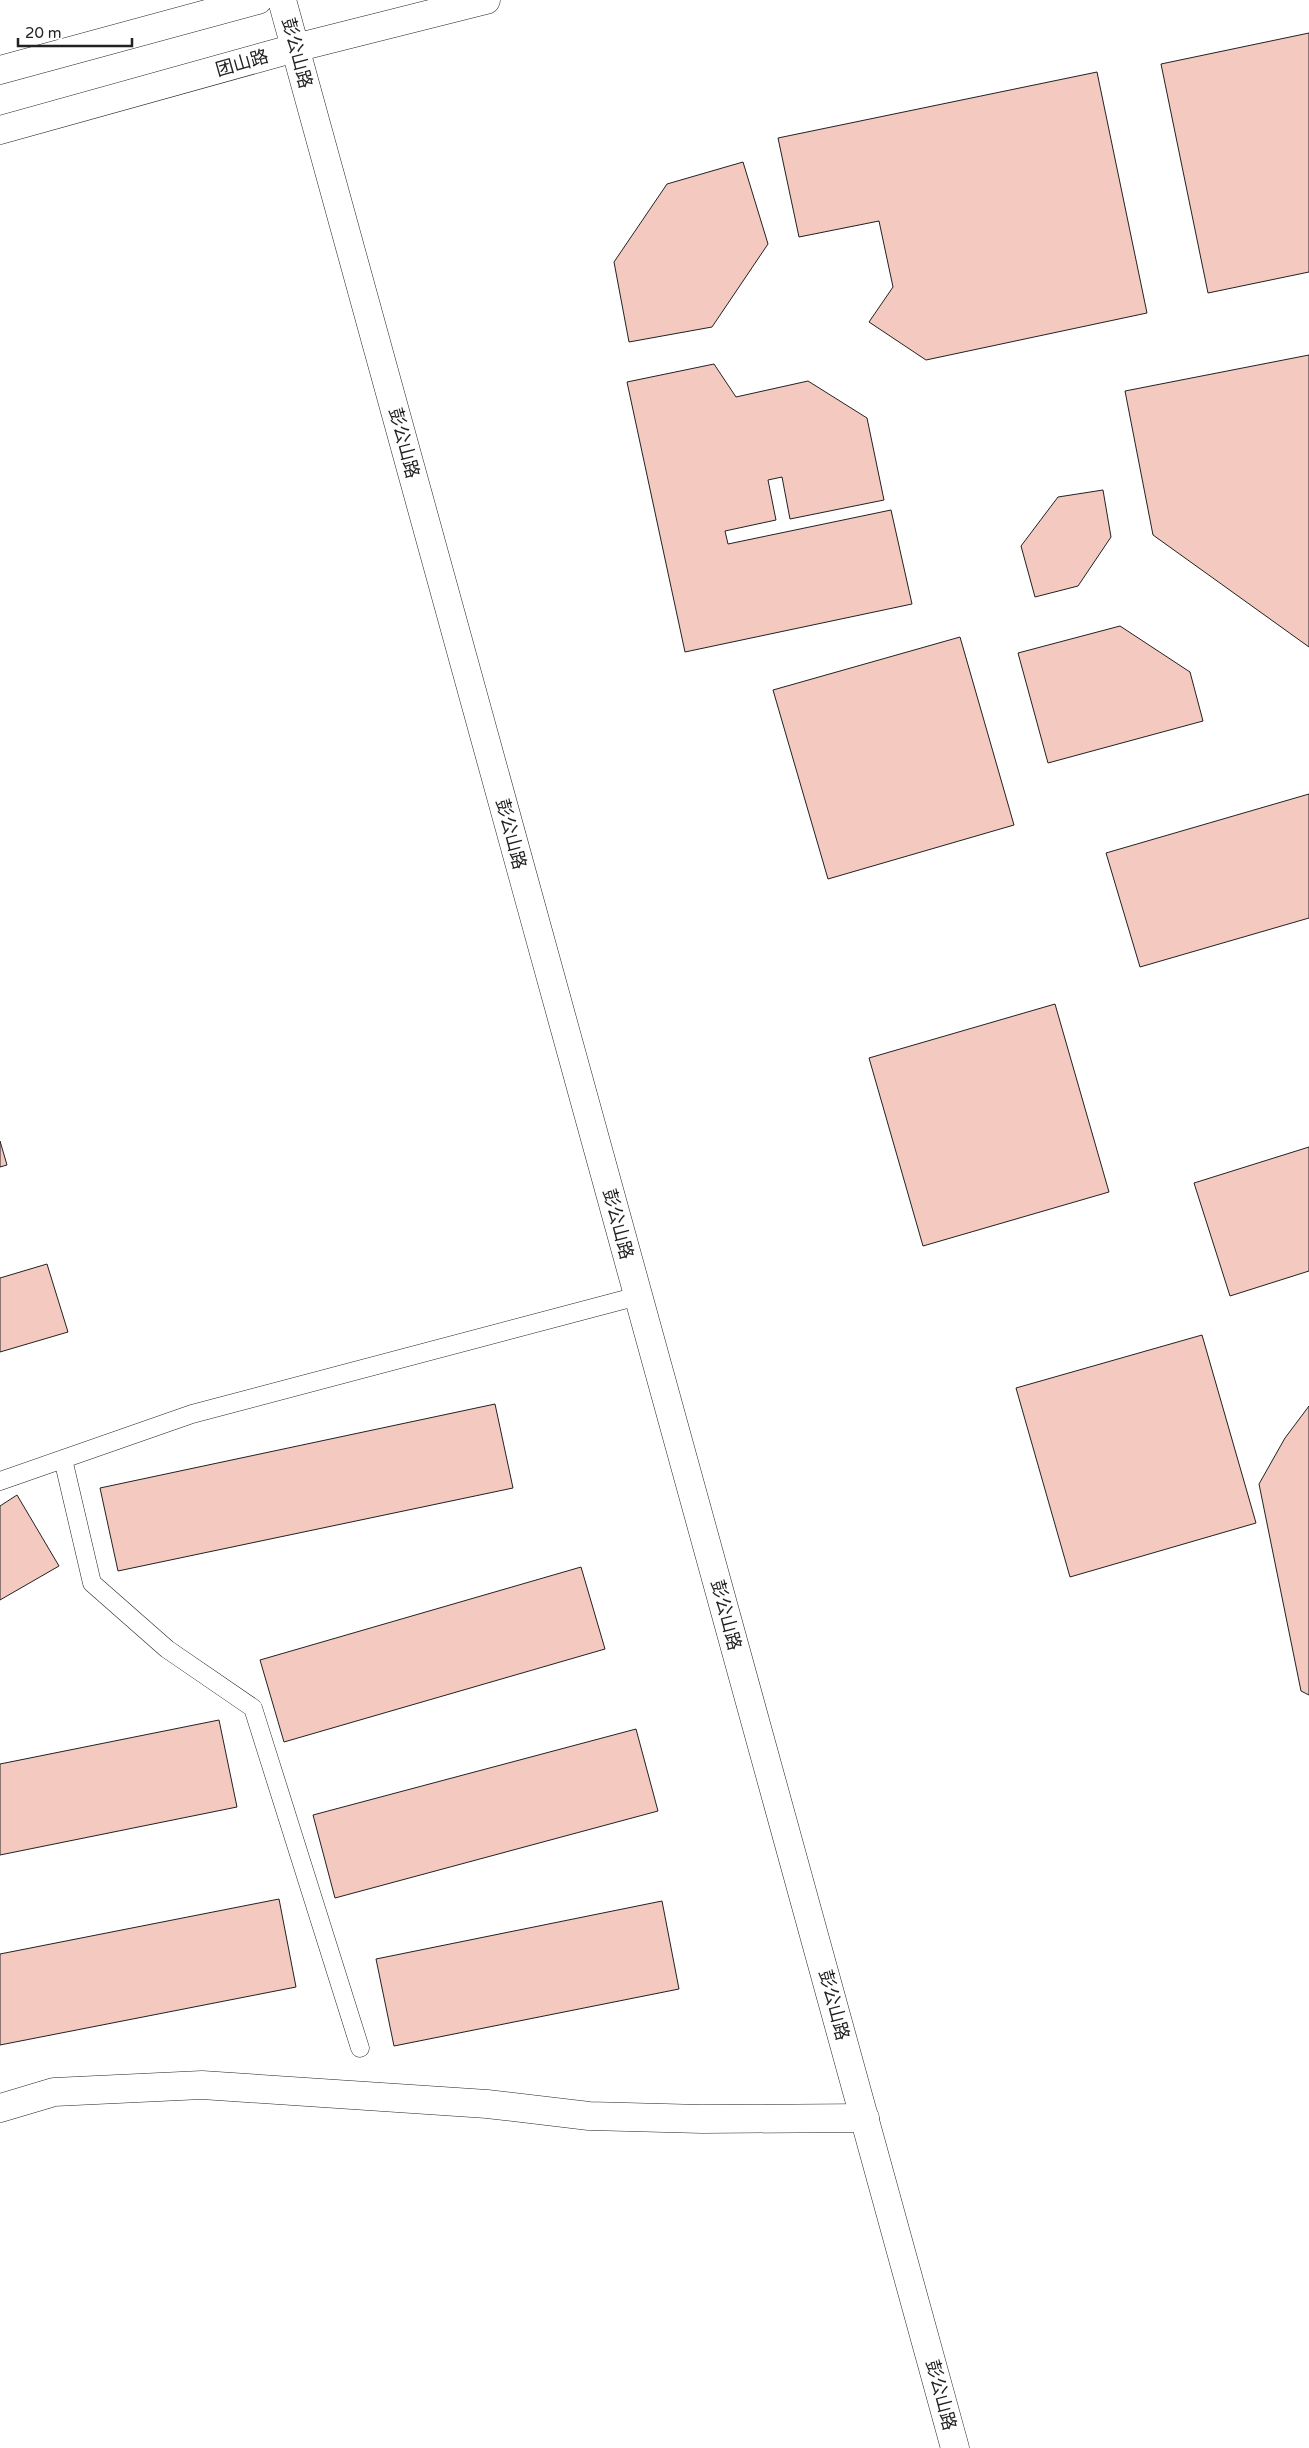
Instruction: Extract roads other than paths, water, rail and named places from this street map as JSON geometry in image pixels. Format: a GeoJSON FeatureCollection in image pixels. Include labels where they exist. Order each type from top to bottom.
{"type":"FeatureCollection","features":[{"type":"Feature","properties":{"kind":"street"},"geometry":{"type":"LineString","coordinates":[[0,70],[258,0]]}},
{"type":"Feature","properties":{"kind":"street","name":"彭公山路"},"geometry":{"type":"LineString","coordinates":[[282,0],[956,2448]]}},
{"type":"Feature","properties":{"kind":"street","name":"团山路"},"geometry":{"type":"LineString","coordinates":[[0,130],[295,48],[486,0]]}},
{"type":"Feature","properties":{"kind":"street"},"geometry":{"type":"LineString","coordinates":[[0,2108],[54,2092],[202,2085],[488,2104],[589,2116],[702,2119],[865,2118]]}},
{"type":"Feature","properties":{"kind":"lane"},"geometry":{"type":"LineString","coordinates":[[0,1481],[192,1414],[638,1296]]}},
{"type":"Feature","properties":{"kind":"lane"},"geometry":{"type":"LineString","coordinates":[[63,1459],[92,1583],[167,1649],[253,1708],[360,2048]]}}]}
